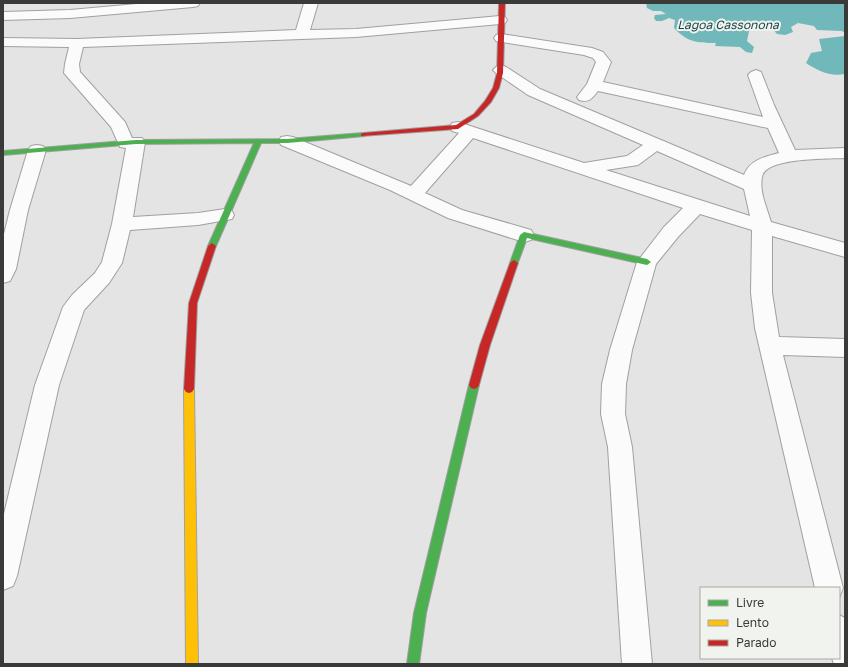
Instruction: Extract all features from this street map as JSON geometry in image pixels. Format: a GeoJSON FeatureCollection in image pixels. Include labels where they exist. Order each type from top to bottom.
{"type":"FeatureCollection","features":[{"type":"Feature","properties":{"kind":"street"},"geometry":{"type":"LineString","coordinates":[[3,16],[78,13],[192,3]]}},
{"type":"Feature","properties":{"kind":"street"},"geometry":{"type":"LineString","coordinates":[[302,34],[311,3]]}},
{"type":"Feature","properties":{"kind":"street"},"geometry":{"type":"LineString","coordinates":[[414,194],[464,129],[489,103],[494,93],[501,70],[500,20],[502,3]]}},
{"type":"Feature","properties":{"kind":"street"},"geometry":{"type":"LineString","coordinates":[[3,42],[78,43],[356,33],[500,20]]}},
{"type":"Feature","properties":{"kind":"street"},"geometry":{"type":"LineString","coordinates":[[501,38],[587,51],[598,55],[604,62],[594,85],[576,109]]}},
{"type":"Feature","properties":{"kind":"street"},"geometry":{"type":"LineString","coordinates":[[3,576],[47,385],[61,343],[74,307],[102,278],[112,263],[122,224],[131,143],[119,126],[72,73],[72,64],[78,43]]}},
{"type":"Feature","properties":{"kind":"street"},"geometry":{"type":"LineString","coordinates":[[501,70],[534,92],[753,186]]}},
{"type":"Feature","properties":{"kind":"street"},"geometry":{"type":"LineString","coordinates":[[756,76],[766,105],[789,157]]}},
{"type":"Feature","properties":{"kind":"street"},"geometry":{"type":"LineString","coordinates":[[594,85],[776,125]]}},
{"type":"Feature","properties":{"kind":"street"},"geometry":{"type":"LineString","coordinates":[[494,93],[511,90],[534,92]]}},
{"type":"Feature","properties":{"kind":"street"},"geometry":{"type":"LineString","coordinates":[[119,126],[159,141]]}},
{"type":"Feature","properties":{"kind":"street"},"geometry":{"type":"LineString","coordinates":[[3,153],[159,141],[287,141],[464,129],[696,206],[845,250]]}},
{"type":"Feature","properties":{"kind":"street"},"geometry":{"type":"LineString","coordinates":[[192,664],[189,370],[190,331],[193,303],[207,257],[225,215],[249,167],[259,141]]}},
{"type":"Feature","properties":{"kind":"street"},"geometry":{"type":"LineString","coordinates":[[287,141],[414,194],[432,204],[469,218],[524,235],[564,245],[648,262]]}},
{"type":"Feature","properties":{"kind":"street"},"geometry":{"type":"LineString","coordinates":[[583,168],[622,163],[639,157],[656,144]]}},
{"type":"Feature","properties":{"kind":"street"},"geometry":{"type":"LineString","coordinates":[[3,276],[37,150]]}},
{"type":"Feature","properties":{"kind":"street"},"geometry":{"type":"LineString","coordinates":[[829,587],[770,346],[762,303],[760,270],[762,226],[753,186],[754,174],[759,166],[770,160],[845,152]]}},
{"type":"Feature","properties":{"kind":"street"},"geometry":{"type":"LineString","coordinates":[[638,186],[639,157]]}},
{"type":"Feature","properties":{"kind":"street"},"geometry":{"type":"LineString","coordinates":[[637,664],[620,447],[613,414],[617,368],[648,262],[671,232],[696,206]]}},
{"type":"Feature","properties":{"kind":"street"},"geometry":{"type":"LineString","coordinates":[[122,224],[225,215]]}},
{"type":"Feature","properties":{"kind":"street"},"geometry":{"type":"LineString","coordinates":[[413,664],[420,613],[469,401],[485,345],[524,235]]}},
{"type":"Feature","properties":{"kind":"street"},"geometry":{"type":"LineString","coordinates":[[770,346],[841,346]]}},
{"type":"Feature","properties":{"kind":"street"},"geometry":{"type":"LineString","coordinates":[[840,634],[845,653]]}},
{"type":"Feature","properties":{"kind":"water","name":"Lagoa Cassonona"},"geometry":{"type":"Polygon","coordinates":[[[646,3],[845,3],[845,33],[842,31],[817,30],[814,26],[798,23],[791,27],[793,32],[785,35],[777,34],[770,26],[759,25],[749,31],[747,41],[754,47],[752,53],[746,52],[740,47],[715,46],[716,43],[703,43],[688,39],[674,28],[675,20],[669,18],[662,21],[656,21],[654,18],[655,15],[666,14],[661,11],[653,11],[647,8],[646,3]]]}},
{"type":"Feature","properties":{"kind":"water","name":"Lagoa Cassonona"},"geometry":{"type":"Polygon","coordinates":[[[845,36],[845,74],[834,75],[824,73],[806,63],[811,53],[822,51],[819,39],[845,36]]]}},
{"type":"Feature","properties":{"kind":"traffic: fast"},"geometry":{"type":"LineString","coordinates":[[3,153],[136,142],[287,141],[363,135]]}},
{"type":"Feature","properties":{"kind":"traffic: fast"},"geometry":{"type":"LineString","coordinates":[[212,246],[259,141]]}},
{"type":"Feature","properties":{"kind":"traffic: fast"},"geometry":{"type":"LineString","coordinates":[[514,263],[524,235],[647,262]]}},
{"type":"Feature","properties":{"kind":"traffic: fast"},"geometry":{"type":"LineString","coordinates":[[413,664],[420,613],[474,385]]}},
{"type":"Feature","properties":{"kind":"traffic: slow"},"geometry":{"type":"LineString","coordinates":[[189,389],[192,664]]}},
{"type":"Feature","properties":{"kind":"traffic: jam"},"geometry":{"type":"LineString","coordinates":[[363,135],[458,127],[476,115],[488,102],[496,88],[500,73],[502,3]]}},
{"type":"Feature","properties":{"kind":"traffic: jam"},"geometry":{"type":"LineString","coordinates":[[189,389],[193,303],[212,246]]}},
{"type":"Feature","properties":{"kind":"traffic: jam"},"geometry":{"type":"LineString","coordinates":[[474,385],[485,345],[514,263]]}}]}
